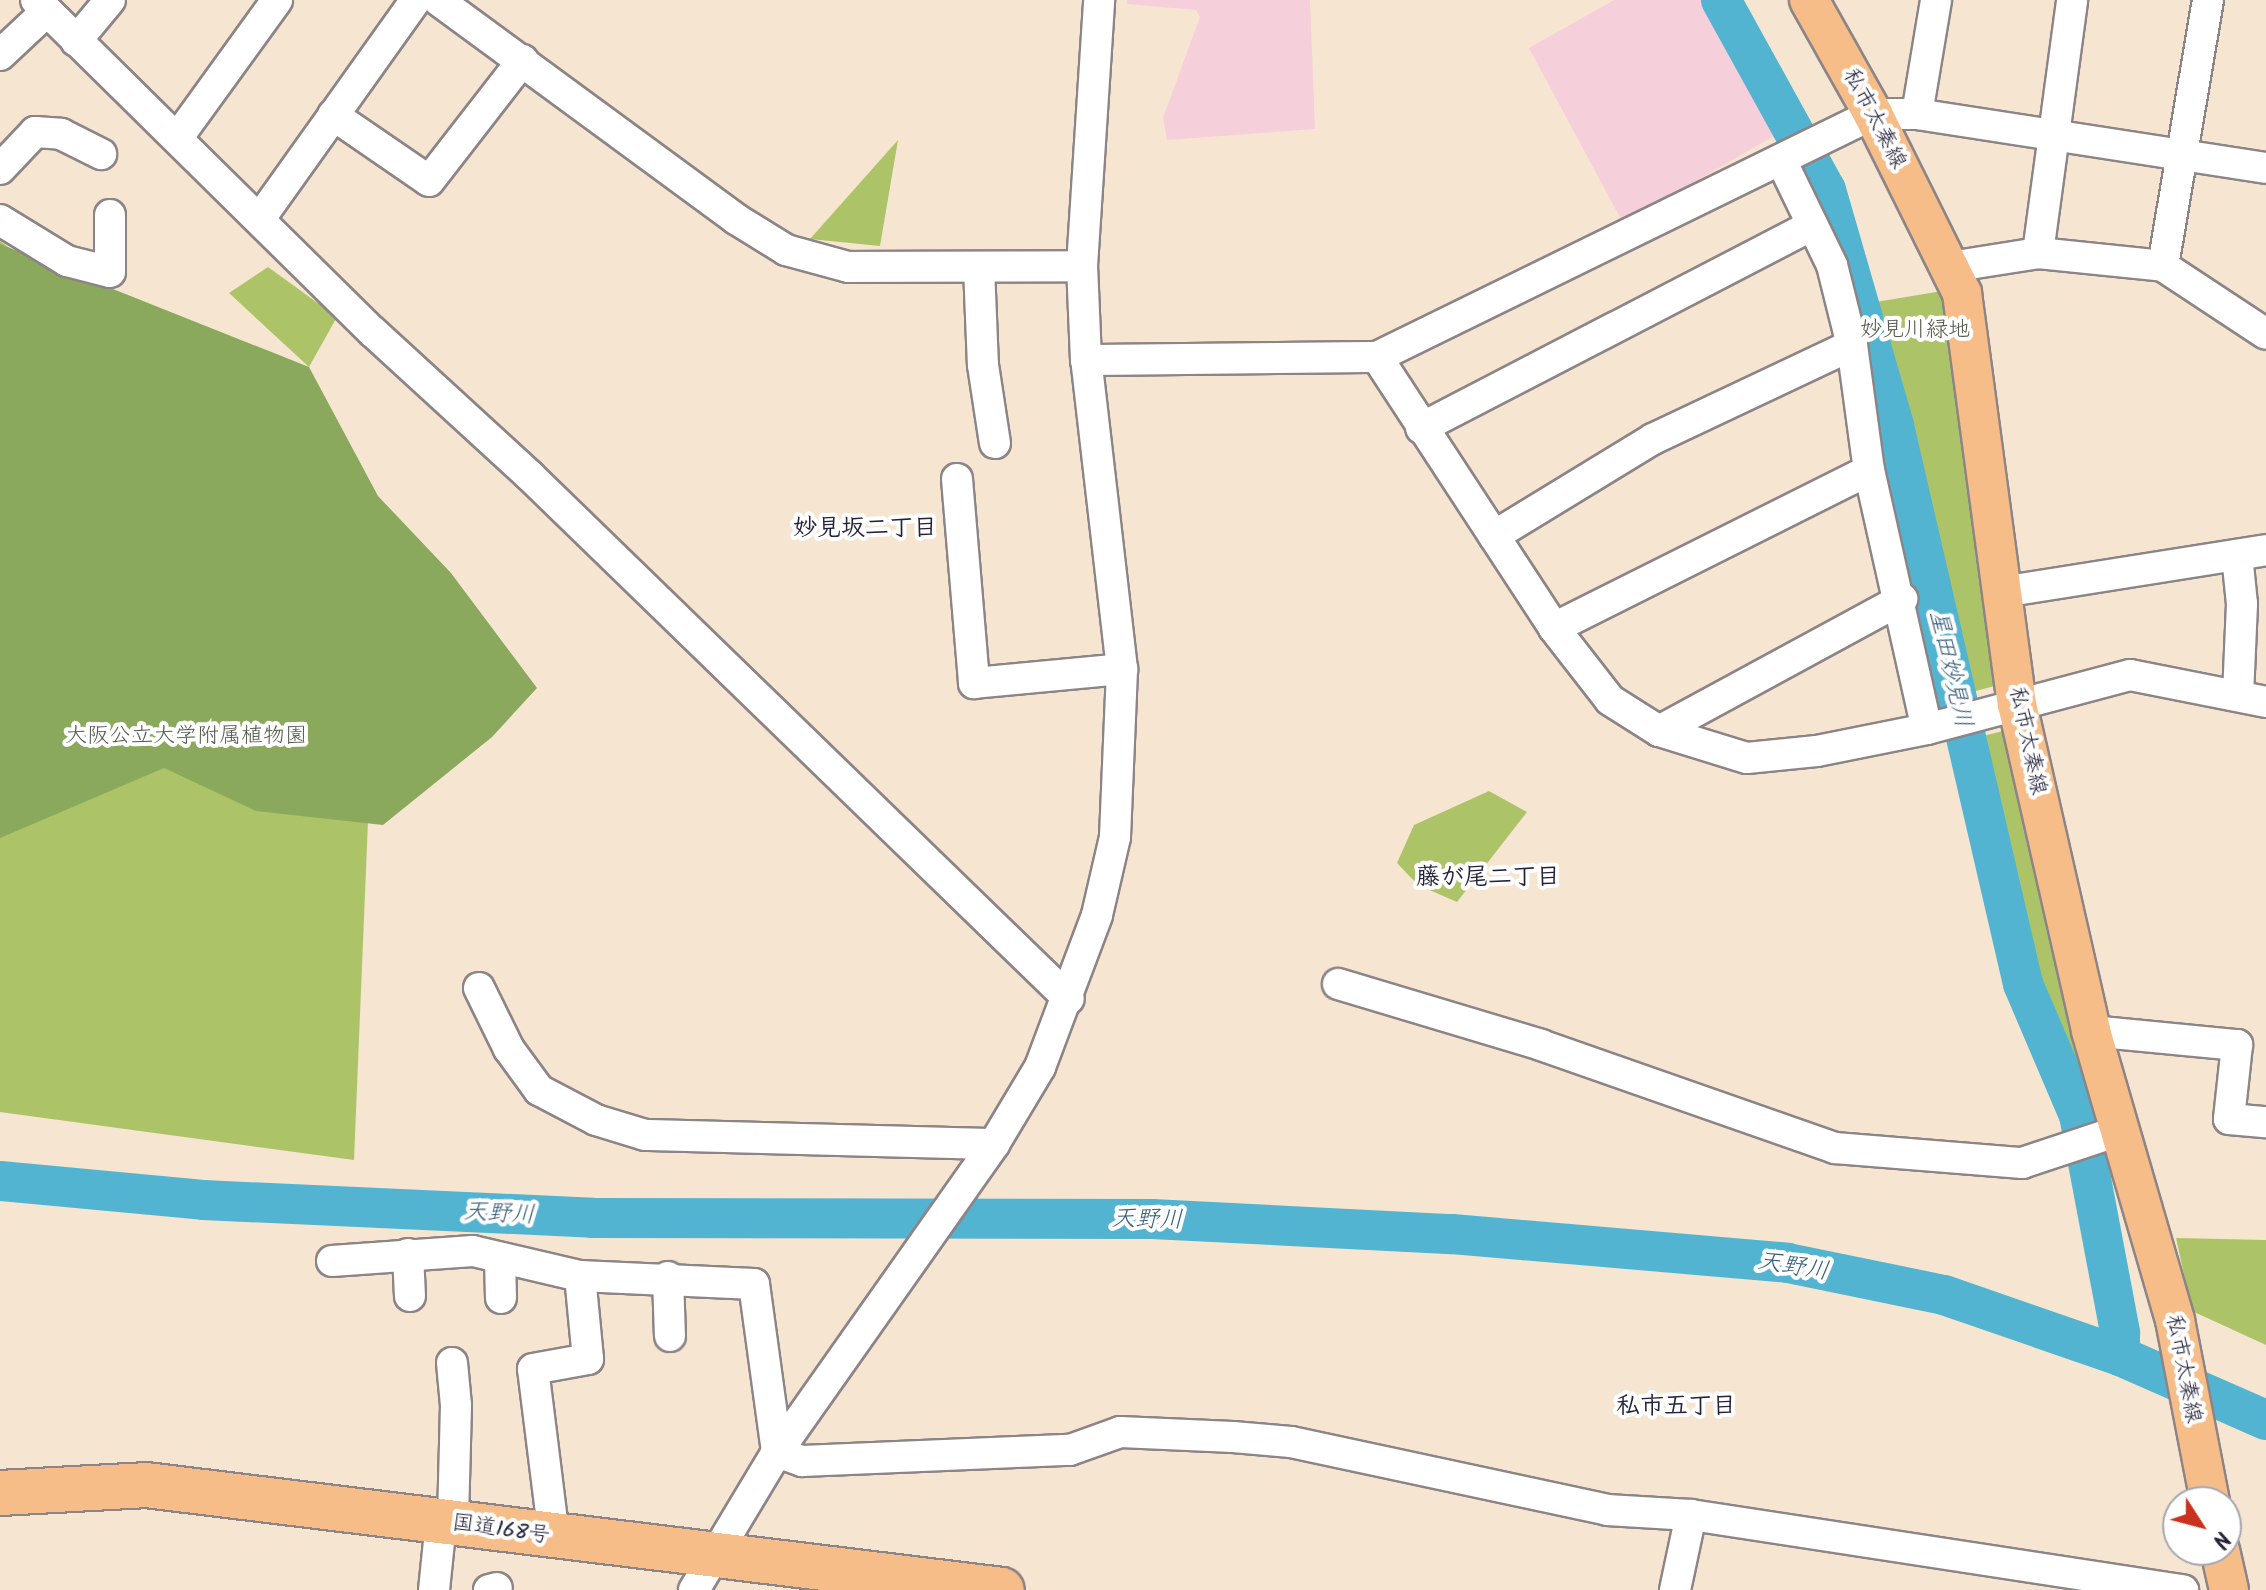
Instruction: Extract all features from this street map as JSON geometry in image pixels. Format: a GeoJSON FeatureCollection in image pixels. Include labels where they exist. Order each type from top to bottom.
{"type":"FeatureCollection","features":[{"type":"Feature","properties":{"kind":"highway","name":"国道168号"},"geometry":{"type":"LineString","coordinates":[[0,1493],[146,1485],[554,1537],[702,1574],[1002,1590]]}},
{"type":"Feature","properties":{"kind":"main road","name":"私市太秦線"},"geometry":{"type":"LineString","coordinates":[[1809,0],[1873,114],[1962,293],[2017,704],[2091,1031],[2097,1138],[2175,1320],[2206,1486]]}},
{"type":"Feature","properties":{"kind":"main road"},"geometry":{"type":"LineString","coordinates":[[2224,1566],[2229,1590]]}},
{"type":"Feature","properties":{"kind":"street"},"geometry":{"type":"LineString","coordinates":[[76,41],[110,0]]}},
{"type":"Feature","properties":{"kind":"street"},"geometry":{"type":"LineString","coordinates":[[178,137],[277,0]]}},
{"type":"Feature","properties":{"kind":"street"},"geometry":{"type":"LineString","coordinates":[[261,217],[416,0]]}},
{"type":"Feature","properties":{"kind":"street"},"geometry":{"type":"LineString","coordinates":[[438,0],[736,219],[786,250],[848,267],[1082,266]]}},
{"type":"Feature","properties":{"kind":"street"},"geometry":{"type":"LineString","coordinates":[[702,1574],[777,1452],[990,1151],[1040,1067],[1069,999],[1115,837],[1122,669],[1086,360],[1082,266],[1099,0]]}},
{"type":"Feature","properties":{"kind":"street"},"geometry":{"type":"LineString","coordinates":[[1917,114],[1936,0]]}},
{"type":"Feature","properties":{"kind":"street"},"geometry":{"type":"LineString","coordinates":[[2038,253],[2072,0]]}},
{"type":"Feature","properties":{"kind":"street"},"geometry":{"type":"LineString","coordinates":[[2163,266],[2208,0]]}},
{"type":"Feature","properties":{"kind":"street"},"geometry":{"type":"LineString","coordinates":[[0,55],[42,6],[261,217],[373,332],[529,475],[1069,999]]}},
{"type":"Feature","properties":{"kind":"street"},"geometry":{"type":"LineString","coordinates":[[333,115],[429,181],[523,60]]}},
{"type":"Feature","properties":{"kind":"street"},"geometry":{"type":"LineString","coordinates":[[1086,360],[1377,357],[1873,114],[1917,114],[2266,168]]}},
{"type":"Feature","properties":{"kind":"street"},"geometry":{"type":"LineString","coordinates":[[0,169],[35,132],[61,134],[101,154]]}},
{"type":"Feature","properties":{"kind":"street"},"geometry":{"type":"LineString","coordinates":[[1781,160],[1832,265],[1852,345],[1869,470],[1902,599],[1950,722]]}},
{"type":"Feature","properties":{"kind":"street"},"geometry":{"type":"LineString","coordinates":[[0,220],[67,261],[110,272],[110,215]]}},
{"type":"Feature","properties":{"kind":"street"},"geometry":{"type":"LineString","coordinates":[[1421,428],[1813,225]]}},
{"type":"Feature","properties":{"kind":"street"},"geometry":{"type":"LineString","coordinates":[[1950,267],[2038,253],[2163,266],[2266,334]]}},
{"type":"Feature","properties":{"kind":"street"},"geometry":{"type":"LineString","coordinates":[[979,267],[983,365],[995,443]]}},
{"type":"Feature","properties":{"kind":"street"},"geometry":{"type":"LineString","coordinates":[[1494,536],[1653,439],[1852,345]]}},
{"type":"Feature","properties":{"kind":"street"},"geometry":{"type":"LineString","coordinates":[[1377,357],[1554,628],[1610,700],[1659,731],[1747,758],[1817,751],[1950,722],[2130,675],[2252,699],[2242,604],[2251,552],[2002,592]]}},
{"type":"Feature","properties":{"kind":"street"},"geometry":{"type":"LineString","coordinates":[[1554,628],[1869,470]]}},
{"type":"Feature","properties":{"kind":"street"},"geometry":{"type":"LineString","coordinates":[[957,479],[974,683],[1122,669]]}},
{"type":"Feature","properties":{"kind":"street"},"geometry":{"type":"LineString","coordinates":[[1659,731],[1902,599]]}},
{"type":"Feature","properties":{"kind":"street"},"geometry":{"type":"LineString","coordinates":[[1338,984],[1541,1045],[1835,1148],[2022,1163],[2097,1138]]}},
{"type":"Feature","properties":{"kind":"street"},"geometry":{"type":"LineString","coordinates":[[479,988],[509,1049],[539,1090],[596,1120],[645,1135],[990,1151]]}},
{"type":"Feature","properties":{"kind":"street"},"geometry":{"type":"LineString","coordinates":[[2091,1031],[2237,1045],[2229,1119],[2266,1122]]}},
{"type":"Feature","properties":{"kind":"street"},"geometry":{"type":"LineString","coordinates":[[332,1261],[473,1251],[580,1276],[668,1277],[754,1284],[777,1452]]}},
{"type":"Feature","properties":{"kind":"street"},"geometry":{"type":"LineString","coordinates":[[408,1254],[410,1296]]}},
{"type":"Feature","properties":{"kind":"street"},"geometry":{"type":"LineString","coordinates":[[500,1258],[501,1298]]}},
{"type":"Feature","properties":{"kind":"street"},"geometry":{"type":"LineString","coordinates":[[554,1537],[533,1369],[588,1359],[580,1276]]}},
{"type":"Feature","properties":{"kind":"street"},"geometry":{"type":"LineString","coordinates":[[668,1277],[670,1336]]}},
{"type":"Feature","properties":{"kind":"street"},"geometry":{"type":"LineString","coordinates":[[434,1590],[447,1522],[456,1405],[452,1363]]}},
{"type":"Feature","properties":{"kind":"street"},"geometry":{"type":"LineString","coordinates":[[777,1452],[802,1461],[1070,1450],[1120,1432],[1291,1442],[1607,1510],[1691,1515],[2183,1590]]}},
{"type":"Feature","properties":{"kind":"street"},"geometry":{"type":"LineString","coordinates":[[1675,1590],[1691,1515]]}},
{"type":"Feature","properties":{"kind":"shaded area"},"geometry":{"type":"Polygon","coordinates":[[[1127,0],[1310,0],[1315,129],[1167,140],[1163,118],[1200,17],[1196,10],[1127,4],[1127,0]]]}},
{"type":"Feature","properties":{"kind":"shaded area"},"geometry":{"type":"Polygon","coordinates":[[[1614,0],[1706,0],[1773,114],[1774,136],[1623,223],[1529,48],[1614,0]]]}},
{"type":"Feature","properties":{"kind":"green space"},"geometry":{"type":"Polygon","coordinates":[[[898,140],[880,246],[810,239],[898,140]]]}},
{"type":"Feature","properties":{"kind":"green space","name":"大阪公立大学附属植物園"},"geometry":{"type":"Polygon","coordinates":[[[0,241],[303,466],[373,700],[354,1160],[0,1112],[0,241]]]}},
{"type":"Feature","properties":{"kind":"green space"},"geometry":{"type":"Polygon","coordinates":[[[0,244],[309,367],[378,496],[451,573],[537,688],[492,737],[383,825],[256,811],[164,768],[0,838],[0,244]]]}},
{"type":"Feature","properties":{"kind":"green space"},"geometry":{"type":"Polygon","coordinates":[[[268,267],[337,317],[309,367],[229,293],[268,267]]]}},
{"type":"Feature","properties":{"kind":"green space","name":"妙見川緑地"},"geometry":{"type":"Polygon","coordinates":[[[1942,291],[2002,684],[1961,695],[1876,302],[1942,291]]]}},
{"type":"Feature","properties":{"kind":"green space"},"geometry":{"type":"Polygon","coordinates":[[[2011,729],[2097,1097],[2097,1120],[2089,1124],[2030,988],[1975,738],[2011,729]]]}},
{"type":"Feature","properties":{"kind":"green space"},"geometry":{"type":"Polygon","coordinates":[[[1489,791],[1527,812],[1457,902],[1418,885],[1397,863],[1414,825],[1489,791]]]}},
{"type":"Feature","properties":{"kind":"green space"},"geometry":{"type":"Polygon","coordinates":[[[2176,1238],[2266,1240],[2266,1345],[2192,1311],[2176,1238]]]}},
{"type":"Feature","properties":{"kind":"waterway","name":"星田妙見川"},"geometry":{"type":"LineString","coordinates":[[1721,0],[1826,190],[1894,426],[2023,984],[2079,1115],[2120,1333],[2120,1356]]}},
{"type":"Feature","properties":{"kind":"waterway","name":"天野川"},"geometry":{"type":"LineString","coordinates":[[0,1181],[203,1200],[593,1218],[1152,1219],[1452,1234],[1788,1263],[1944,1295],[2120,1356],[2266,1420]]}},
{"type":"Feature","properties":{"kind":"district","name":"妙見坂二丁目"},"geometry":{"type":"Point","coordinates":[865,529]}},
{"type":"Feature","properties":{"kind":"district","name":"藤が尾二丁目"},"geometry":{"type":"Point","coordinates":[1488,878]}},
{"type":"Feature","properties":{"kind":"district","name":"私市五丁目"},"geometry":{"type":"Point","coordinates":[1676,1407]}}]}
